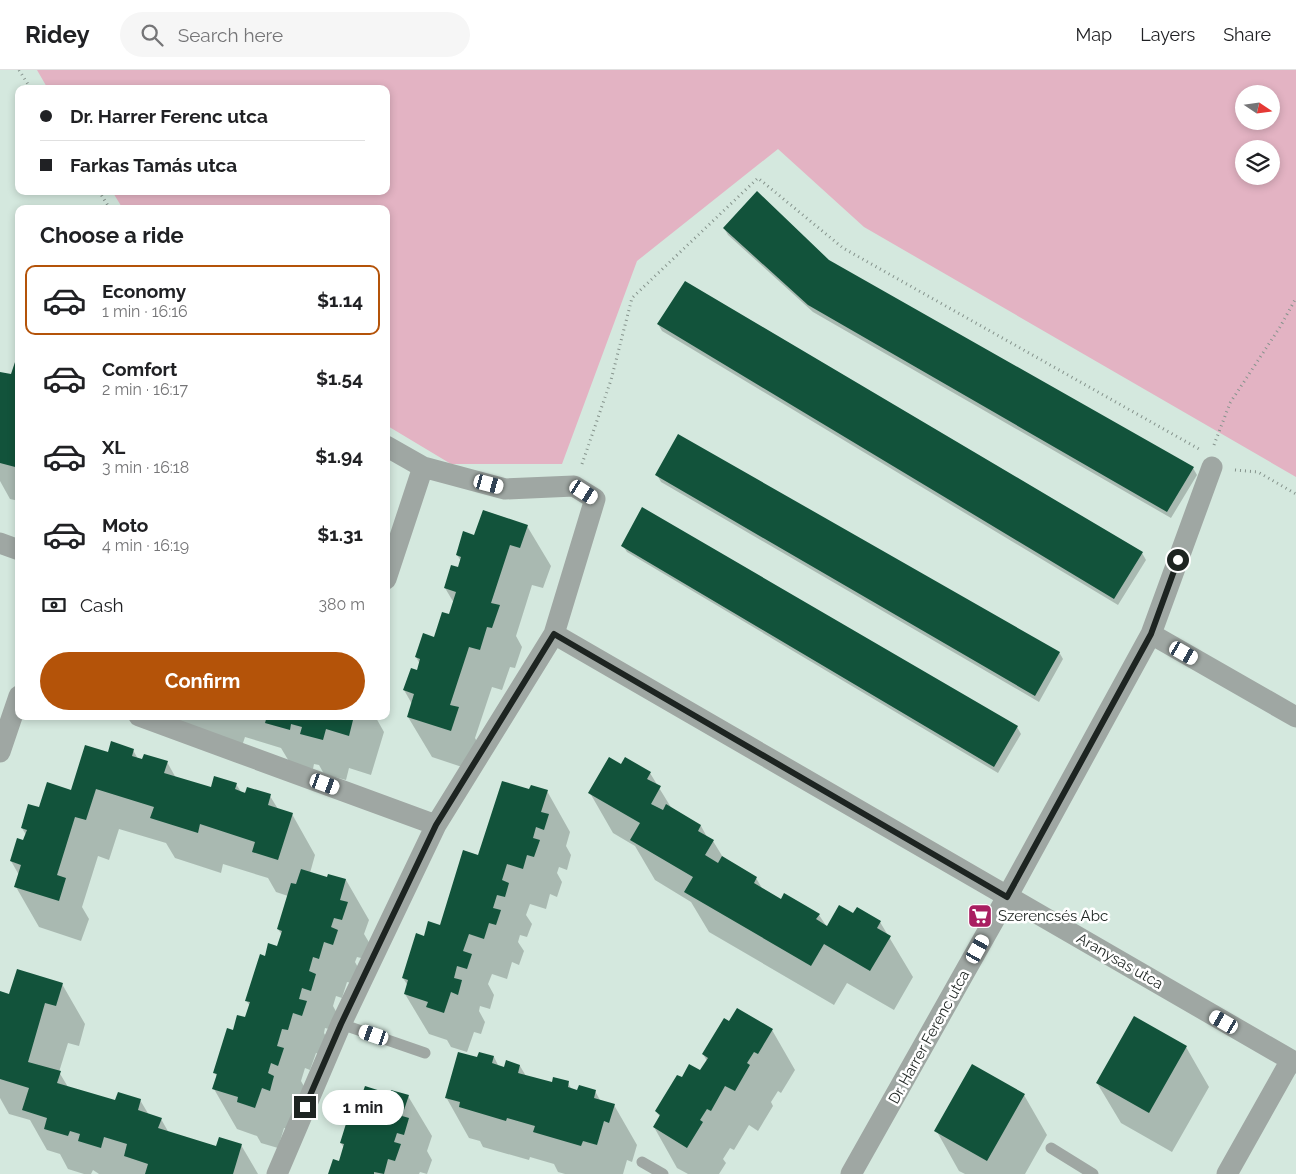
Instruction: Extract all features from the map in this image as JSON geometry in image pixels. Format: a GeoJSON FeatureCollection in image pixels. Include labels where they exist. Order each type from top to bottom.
{"type":"FeatureCollection","features":[{"type":"Feature","properties":{"kind":"street"},"geometry":{"type":"LineString","coordinates":[[277,1174],[341,1024],[436,825],[554,634],[595,499],[574,486],[505,489],[423,467],[390,448]]}},
{"type":"Feature","properties":{"kind":"street","name":"Dr. Harrer Ferenc utca"},"geometry":{"type":"LineString","coordinates":[[851,1174],[1007,897],[1151,634],[1211,461]]}},
{"type":"Feature","properties":{"kind":"street"},"geometry":{"type":"LineString","coordinates":[[390,566],[423,467]]}},
{"type":"Feature","properties":{"kind":"street"},"geometry":{"type":"LineString","coordinates":[[0,543],[15,549]]}},
{"type":"Feature","properties":{"kind":"street","name":"Aranysas utca"},"geometry":{"type":"LineString","coordinates":[[554,634],[1294,1061]]}},
{"type":"Feature","properties":{"kind":"street"},"geometry":{"type":"LineString","coordinates":[[1151,634],[1296,717]]}},
{"type":"Feature","properties":{"kind":"street"},"geometry":{"type":"LineString","coordinates":[[0,752],[15,708]]}},
{"type":"Feature","properties":{"kind":"street"},"geometry":{"type":"LineString","coordinates":[[150,720],[436,825]]}},
{"type":"Feature","properties":{"kind":"street"},"geometry":{"type":"LineString","coordinates":[[1227,1174],[1294,1061]]}},
{"type":"Feature","properties":{"kind":"lane"},"geometry":{"type":"LineString","coordinates":[[341,1024],[424,1053]]}},
{"type":"Feature","properties":{"kind":"lane"},"geometry":{"type":"LineString","coordinates":[[1051,1148],[1093,1174]]}},
{"type":"Feature","properties":{"kind":"lane"},"geometry":{"type":"LineString","coordinates":[[642,1162],[663,1174]]}},
{"type":"Feature","properties":{"kind":"path"},"geometry":{"type":"LineString","coordinates":[[18,70],[28,85]]}},
{"type":"Feature","properties":{"kind":"path"},"geometry":{"type":"LineString","coordinates":[[574,486],[611,380],[632,298],[758,178],[843,248],[1211,461],[1258,472],[1296,494]]}},
{"type":"Feature","properties":{"kind":"path"},"geometry":{"type":"LineString","coordinates":[[1211,461],[1230,403],[1280,327],[1296,298]]}},
{"type":"Feature","properties":{"kind":"shaded area"},"geometry":{"type":"Polygon","coordinates":[[[37,70],[1296,70],[1296,477],[864,227],[778,149],[637,261],[562,464],[451,464],[390,427],[390,205],[121,205],[114,195],[390,195],[390,85],[46,85],[37,70]]]}},
{"type":"Feature","properties":{"kind":"building"},"geometry":{"type":"Polygon","coordinates":[[[757,191],[829,260],[1194,467],[1167,512],[808,305],[723,228],[757,191]]]}},
{"type":"Feature","properties":{"kind":"building"},"geometry":{"type":"Polygon","coordinates":[[[685,281],[1143,552],[1114,599],[657,324],[685,281]]]}},
{"type":"Feature","properties":{"kind":"building"},"geometry":{"type":"Polygon","coordinates":[[[15,362],[15,467],[0,463],[0,372],[11,374],[15,362]]]}},
{"type":"Feature","properties":{"kind":"building"},"geometry":{"type":"Polygon","coordinates":[[[678,434],[1060,652],[1035,696],[655,475],[678,434]]]}},
{"type":"Feature","properties":{"kind":"building"},"geometry":{"type":"Polygon","coordinates":[[[642,507],[1018,726],[994,767],[621,546],[642,507]]]}},
{"type":"Feature","properties":{"kind":"building"},"geometry":{"type":"Polygon","coordinates":[[[483,510],[528,525],[520,548],[510,545],[491,603],[500,605],[492,628],[487,627],[480,650],[469,647],[450,705],[459,707],[451,731],[407,717],[414,694],[403,690],[411,668],[417,670],[420,659],[415,657],[423,633],[434,637],[442,612],[449,614],[456,592],[444,588],[451,565],[458,567],[461,557],[456,555],[463,531],[474,535],[483,510]]]}},
{"type":"Feature","properties":{"kind":"building"},"geometry":{"type":"Polygon","coordinates":[[[266,720],[353,720],[349,736],[326,729],[323,740],[300,734],[302,727],[291,724],[290,730],[265,723],[266,720]]]}},
{"type":"Feature","properties":{"kind":"building"},"geometry":{"type":"Polygon","coordinates":[[[111,741],[134,749],[132,756],[142,759],[144,754],[168,761],[164,773],[211,787],[214,776],[237,783],[235,789],[245,793],[247,787],[271,794],[268,805],[293,813],[278,860],[252,852],[255,842],[200,824],[198,833],[150,818],[154,807],[96,789],[86,820],[75,817],[57,875],[66,878],[59,901],[14,887],[21,865],[10,861],[17,838],[23,840],[27,830],[21,828],[28,804],[39,807],[47,782],[71,790],[85,745],[108,752],[111,741]]]}},
{"type":"Feature","properties":{"kind":"building"},"geometry":{"type":"Polygon","coordinates":[[[609,757],[621,764],[625,757],[651,772],[647,779],[661,786],[651,804],[663,810],[666,804],[701,825],[698,831],[714,840],[705,855],[718,863],[722,856],[757,877],[754,883],[781,899],[784,893],[820,914],[816,919],[827,926],[839,905],[853,913],[857,907],[881,921],[877,928],[891,936],[870,971],[824,944],[811,966],[684,892],[693,877],[630,840],[640,823],[588,793],[609,757]]]}},
{"type":"Feature","properties":{"kind":"building"},"geometry":{"type":"Polygon","coordinates":[[[502,781],[529,789],[531,785],[548,790],[541,812],[549,814],[544,830],[536,827],[533,838],[540,840],[534,857],[527,855],[523,869],[507,864],[502,880],[509,883],[505,897],[497,895],[493,908],[501,910],[496,925],[489,923],[484,939],[469,934],[463,951],[472,954],[467,969],[457,966],[454,978],[462,980],[458,995],[451,992],[444,1013],[426,1007],[428,1002],[404,994],[408,980],[402,978],[416,933],[424,936],[428,921],[440,925],[463,850],[478,855],[502,781]]]}},
{"type":"Feature","properties":{"kind":"building"},"geometry":{"type":"Polygon","coordinates":[[[301,869],[327,877],[328,874],[346,879],[340,900],[348,902],[342,920],[334,918],[331,927],[338,930],[333,945],[324,942],[319,959],[313,957],[309,971],[316,974],[311,991],[302,988],[299,999],[307,1001],[302,1016],[293,1013],[288,1030],[282,1029],[277,1046],[284,1048],[278,1066],[271,1063],[268,1073],[274,1076],[270,1091],[262,1088],[255,1108],[237,1102],[238,1097],[212,1089],[217,1074],[213,1073],[227,1028],[233,1030],[237,1015],[245,1017],[250,1002],[245,1001],[260,954],[265,956],[268,943],[277,946],[282,931],[277,929],[291,883],[296,884],[301,869]]]}},
{"type":"Feature","properties":{"kind":"building"},"geometry":{"type":"Polygon","coordinates":[[[17,969],[63,983],[56,1006],[45,1003],[28,1062],[61,1071],[57,1083],[115,1100],[118,1092],[141,1099],[138,1110],[162,1118],[158,1128],[216,1146],[219,1137],[242,1144],[233,1174],[145,1174],[148,1164],[124,1156],[127,1144],[104,1137],[101,1148],[78,1141],[80,1134],[70,1131],[68,1136],[44,1129],[47,1118],[22,1110],[29,1088],[0,1079],[0,991],[9,994],[17,969]]]}},
{"type":"Feature","properties":{"kind":"building"},"geometry":{"type":"Polygon","coordinates":[[[737,1008],[773,1029],[758,1054],[754,1052],[747,1063],[750,1065],[735,1091],[725,1086],[711,1111],[707,1109],[700,1120],[703,1122],[687,1148],[653,1127],[660,1115],[655,1111],[677,1075],[682,1077],[689,1064],[700,1070],[708,1058],[702,1054],[724,1018],[729,1021],[737,1008]]]}},
{"type":"Feature","properties":{"kind":"building"},"geometry":{"type":"Polygon","coordinates":[[[1134,1016],[1187,1046],[1149,1113],[1096,1083],[1134,1016]]]}},
{"type":"Feature","properties":{"kind":"building"},"geometry":{"type":"Polygon","coordinates":[[[458,1052],[477,1057],[479,1052],[494,1056],[492,1063],[504,1067],[506,1060],[520,1065],[518,1073],[552,1082],[553,1077],[569,1081],[568,1087],[577,1090],[579,1085],[596,1090],[594,1098],[615,1104],[609,1123],[604,1121],[597,1145],[583,1141],[581,1146],[533,1132],[535,1126],[507,1118],[506,1121],[459,1107],[460,1102],[445,1098],[458,1052]]]}},
{"type":"Feature","properties":{"kind":"building"},"geometry":{"type":"Polygon","coordinates":[[[972,1064],[1025,1094],[987,1161],[934,1131],[972,1064]]]}},
{"type":"Feature","properties":{"kind":"building"},"geometry":{"type":"Polygon","coordinates":[[[365,1086],[390,1094],[391,1090],[409,1095],[402,1116],[409,1118],[404,1135],[397,1133],[394,1142],[401,1144],[395,1161],[388,1159],[384,1174],[374,1172],[374,1174],[328,1174],[333,1159],[339,1161],[344,1144],[340,1143],[354,1098],[360,1100],[365,1086]]]}},
{"type":"Feature","properties":{"kind":"place","name":"Szerencsés Abc"},"geometry":{"type":"Point","coordinates":[980,916]}},
{"type":"Feature","properties":{"kind":"route"},"geometry":{"type":"LineString","coordinates":[[305,1107],[341,1024],[436,825],[554,634],[1007,897],[1151,634],[1178,560]]}}]}
